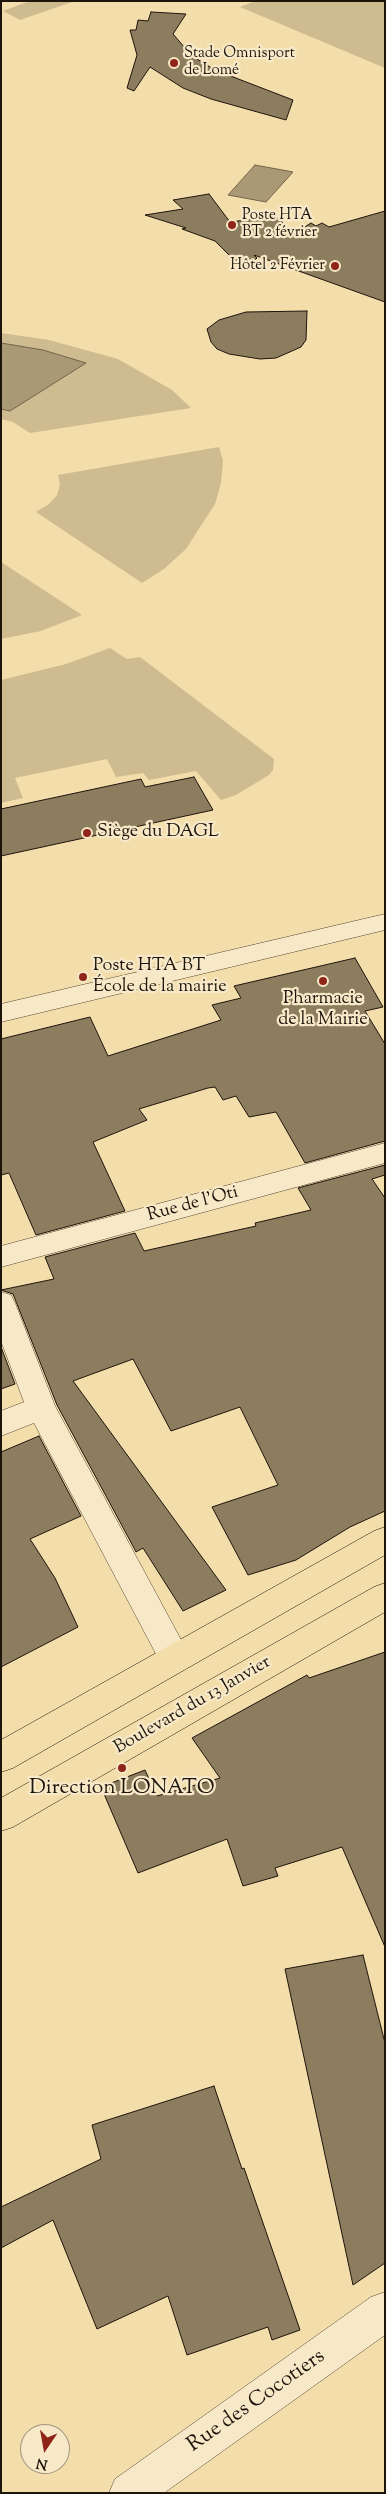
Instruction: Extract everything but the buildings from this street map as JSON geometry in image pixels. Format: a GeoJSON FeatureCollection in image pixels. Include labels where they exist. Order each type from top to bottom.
{"type":"FeatureCollection","features":[{"type":"Feature","properties":{"kind":"highway"},"geometry":{"type":"LineString","coordinates":[[1,1757],[385,1540]]}},
{"type":"Feature","properties":{"kind":"highway","name":"Boulevard du 13 Janvier"},"geometry":{"type":"LineString","coordinates":[[1,1816],[385,1596]]}},
{"type":"Feature","properties":{"kind":"street"},"geometry":{"type":"LineString","coordinates":[[1,1013],[385,922]]}},
{"type":"Feature","properties":{"kind":"street","name":"Rue de l'Oti"},"geometry":{"type":"LineString","coordinates":[[1,1257],[385,1153]]}},
{"type":"Feature","properties":{"kind":"street"},"geometry":{"type":"LineString","coordinates":[[1,1304],[42,1408],[110,1532],[175,1659]]}},
{"type":"Feature","properties":{"kind":"street"},"geometry":{"type":"LineString","coordinates":[[1,1424],[42,1408]]}},
{"type":"Feature","properties":{"kind":"street","name":"Rue des Cocotiers"},"geometry":{"type":"LineString","coordinates":[[129,2493],[385,2311]]}},
{"type":"Feature","properties":{"kind":"shaded area"},"geometry":{"type":"Polygon","coordinates":[[[30,1],[72,2],[20,20],[3,11],[30,1]]]}},
{"type":"Feature","properties":{"kind":"shaded area"},"geometry":{"type":"Polygon","coordinates":[[[255,1],[385,1],[385,68],[240,7],[255,1]]]}},
{"type":"Feature","properties":{"kind":"shaded area"},"geometry":{"type":"Polygon","coordinates":[[[255,165],[293,172],[266,202],[228,195],[255,165]]]}},
{"type":"Feature","properties":{"kind":"shaded area"},"geometry":{"type":"Polygon","coordinates":[[[1,333],[49,340],[118,359],[172,390],[191,408],[30,433],[13,422],[1,419],[1,333]]]}},
{"type":"Feature","properties":{"kind":"shaded area"},"geometry":{"type":"Polygon","coordinates":[[[1,343],[43,350],[86,363],[10,411],[1,409],[1,343]]]}},
{"type":"Feature","properties":{"kind":"shaded area"},"geometry":{"type":"Polygon","coordinates":[[[219,447],[223,461],[221,483],[215,504],[186,549],[164,569],[142,583],[36,512],[49,504],[57,495],[60,485],[58,475],[219,447]]]}},
{"type":"Feature","properties":{"kind":"shaded area"},"geometry":{"type":"Polygon","coordinates":[[[1,562],[82,615],[41,631],[1,639],[1,562]]]}},
{"type":"Feature","properties":{"kind":"shaded area"},"geometry":{"type":"Polygon","coordinates":[[[110,648],[127,659],[140,657],[274,759],[273,770],[269,775],[236,795],[221,800],[196,771],[149,780],[143,773],[116,777],[107,759],[15,778],[23,798],[1,803],[1,680],[66,664],[110,648]]]}},
{"type":"Feature","properties":{"kind":"place","name":"Stade Omnisport de Lomé"},"geometry":{"type":"Point","coordinates":[174,63]}},
{"type":"Feature","properties":{"kind":"place","name":"Poste HTA BT 2 février"},"geometry":{"type":"Point","coordinates":[232,225]}},
{"type":"Feature","properties":{"kind":"place","name":"Hôtel 2 Février"},"geometry":{"type":"Point","coordinates":[335,266]}},
{"type":"Feature","properties":{"kind":"place","name":"Siège du DAGL"},"geometry":{"type":"Point","coordinates":[87,833]}},
{"type":"Feature","properties":{"kind":"place","name":"Poste HTA BT École de la mairie"},"geometry":{"type":"Point","coordinates":[83,977]}},
{"type":"Feature","properties":{"kind":"place","name":"Pharmacie de la Mairie"},"geometry":{"type":"Point","coordinates":[323,981]}},
{"type":"Feature","properties":{"kind":"place","name":"Direction LONATO"},"geometry":{"type":"Point","coordinates":[122,1768]}}]}
